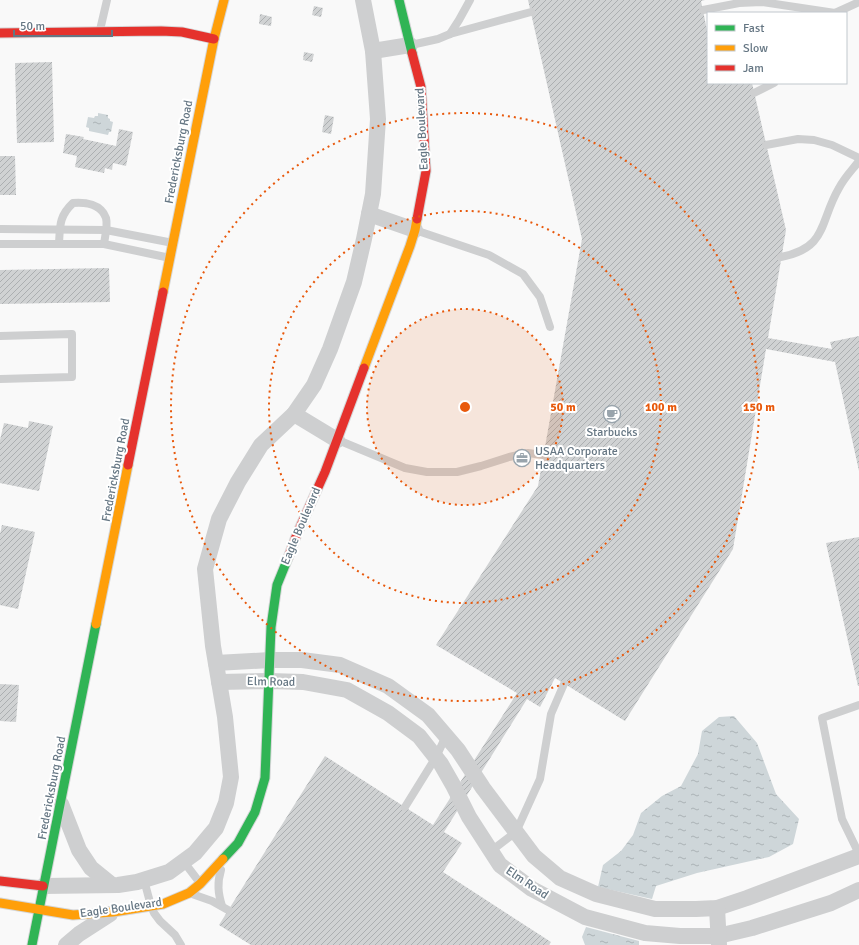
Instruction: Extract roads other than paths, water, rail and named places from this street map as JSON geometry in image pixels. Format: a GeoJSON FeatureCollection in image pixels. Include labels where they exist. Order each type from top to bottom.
{"type":"FeatureCollection","features":[{"type":"Feature","properties":{"kind":"street","name":"Fredericksburg Road"},"geometry":{"type":"LineString","coordinates":[[32,945],[214,39],[224,0]]}},
{"type":"Feature","properties":{"kind":"street","name":"Eagle Boulevard"},"geometry":{"type":"LineString","coordinates":[[43,886],[118,885],[144,880],[169,872],[195,853],[216,828],[226,803],[231,777],[226,717],[213,646],[205,570],[219,519],[238,482],[261,445],[294,414],[314,385],[330,349],[354,282],[373,194],[378,119],[373,51],[363,0]]}},
{"type":"Feature","properties":{"kind":"street","name":"Eagle Boulevard"},"geometry":{"type":"LineString","coordinates":[[0,904],[73,915],[113,912],[163,904],[189,893],[200,884],[238,842],[255,812],[265,778],[271,627],[277,585],[297,534],[325,472],[392,297],[415,230],[426,171],[421,88],[399,0]]}},
{"type":"Feature","properties":{"kind":"street"},"geometry":{"type":"LineString","coordinates":[[0,32],[160,31],[182,32],[214,39]]}},
{"type":"Feature","properties":{"kind":"street"},"geometry":{"type":"LineString","coordinates":[[373,51],[410,45]]}},
{"type":"Feature","properties":{"kind":"street"},"geometry":{"type":"LineString","coordinates":[[369,214],[415,230]]}},
{"type":"Feature","properties":{"kind":"street"},"geometry":{"type":"LineString","coordinates":[[294,414],[337,440]]}},
{"type":"Feature","properties":{"kind":"street","name":"Elm Road"},"geometry":{"type":"LineString","coordinates":[[216,663],[302,660],[340,665],[388,686],[428,715],[458,750],[483,788],[534,856],[560,878],[596,894],[655,909],[717,908],[859,855]]}},
{"type":"Feature","properties":{"kind":"street","name":"Elm Road"},"geometry":{"type":"LineString","coordinates":[[219,682],[303,682],[347,690],[388,713],[420,736],[436,757],[453,785],[469,817],[500,865],[532,889],[585,917],[644,933],[719,941],[752,928],[831,903],[859,890]]}},
{"type":"Feature","properties":{"kind":"street","name":"Eagle Boulevard"},"geometry":{"type":"LineString","coordinates":[[61,804],[79,850],[92,868],[112,885]]}},
{"type":"Feature","properties":{"kind":"street"},"geometry":{"type":"LineString","coordinates":[[0,881],[43,886]]}},
{"type":"Feature","properties":{"kind":"street"},"geometry":{"type":"LineString","coordinates":[[717,908],[719,941]]}},
{"type":"Feature","properties":{"kind":"street"},"geometry":{"type":"LineString","coordinates":[[66,945],[79,934],[113,912]]}},
{"type":"Feature","properties":{"kind":"lane"},"geometry":{"type":"LineString","coordinates":[[100,32],[107,0]]}},
{"type":"Feature","properties":{"kind":"lane"},"geometry":{"type":"LineString","coordinates":[[450,34],[470,0]]}},
{"type":"Feature","properties":{"kind":"lane"},"geometry":{"type":"LineString","coordinates":[[703,10],[739,3],[762,2],[828,12]]}},
{"type":"Feature","properties":{"kind":"lane"},"geometry":{"type":"LineString","coordinates":[[837,12],[859,2]]}},
{"type":"Feature","properties":{"kind":"lane"},"geometry":{"type":"LineString","coordinates":[[410,45],[438,39],[450,34],[531,12]]}},
{"type":"Feature","properties":{"kind":"lane"},"geometry":{"type":"LineString","coordinates":[[754,93],[772,84]]}},
{"type":"Feature","properties":{"kind":"lane"},"geometry":{"type":"LineString","coordinates":[[766,145],[798,139],[814,140],[832,145],[859,160],[838,188],[819,235],[812,244],[801,252],[781,257]]}},
{"type":"Feature","properties":{"kind":"lane"},"geometry":{"type":"LineString","coordinates":[[59,244],[62,217],[66,209],[73,203],[83,202],[91,204],[100,210],[106,218],[104,244]]}},
{"type":"Feature","properties":{"kind":"lane"},"geometry":{"type":"LineString","coordinates":[[0,229],[106,230],[173,243]]}},
{"type":"Feature","properties":{"kind":"lane"},"geometry":{"type":"LineString","coordinates":[[415,230],[489,255],[523,274],[540,297],[550,327]]}},
{"type":"Feature","properties":{"kind":"lane"},"geometry":{"type":"LineString","coordinates":[[0,244],[104,244],[170,258]]}},
{"type":"Feature","properties":{"kind":"lane"},"geometry":{"type":"LineString","coordinates":[[0,336],[72,334],[72,377],[0,379]]}},
{"type":"Feature","properties":{"kind":"lane"},"geometry":{"type":"LineString","coordinates":[[337,440],[405,468],[427,472],[457,472],[528,453],[543,455]]}},
{"type":"Feature","properties":{"kind":"lane"},"geometry":{"type":"LineString","coordinates":[[491,851],[516,832],[540,779],[551,714],[564,684]]}},
{"type":"Feature","properties":{"kind":"lane"},"geometry":{"type":"LineString","coordinates":[[859,705],[822,718],[842,819],[859,855]]}},
{"type":"Feature","properties":{"kind":"lane"},"geometry":{"type":"LineString","coordinates":[[405,807],[436,757],[446,736]]}},
{"type":"Feature","properties":{"kind":"lane"},"geometry":{"type":"LineString","coordinates":[[189,893],[203,897],[225,908],[218,890],[218,883],[225,857]]}},
{"type":"Feature","properties":{"kind":"lane"},"geometry":{"type":"LineString","coordinates":[[184,862],[200,884]]}},
{"type":"Feature","properties":{"kind":"lane"},"geometry":{"type":"LineString","coordinates":[[144,880],[151,906],[160,921],[175,935],[181,945]]}},
{"type":"Feature","properties":{"kind":"water"},"geometry":{"type":"Polygon","coordinates":[[[98,113],[108,115],[110,121],[113,122],[111,132],[109,132],[108,135],[89,131],[89,128],[86,127],[88,117],[94,118],[95,116],[98,116],[98,113]]]}},
{"type":"Feature","properties":{"kind":"water"},"geometry":{"type":"Polygon","coordinates":[[[734,716],[757,743],[776,794],[799,819],[793,844],[769,857],[697,873],[656,886],[652,899],[598,887],[603,865],[621,851],[633,835],[641,813],[662,796],[681,786],[698,754],[702,731],[719,717],[734,716]]]}},
{"type":"Feature","properties":{"kind":"water"},"geometry":{"type":"Polygon","coordinates":[[[586,927],[639,941],[639,945],[585,945],[582,937],[586,927]]]}},
{"type":"Feature","properties":{"kind":"place","name":"Starbucks"},"geometry":{"type":"Point","coordinates":[612,414]}},
{"type":"Feature","properties":{"kind":"place","name":"USAA Corporate Headquarters"},"geometry":{"type":"Point","coordinates":[522,458]}}]}
